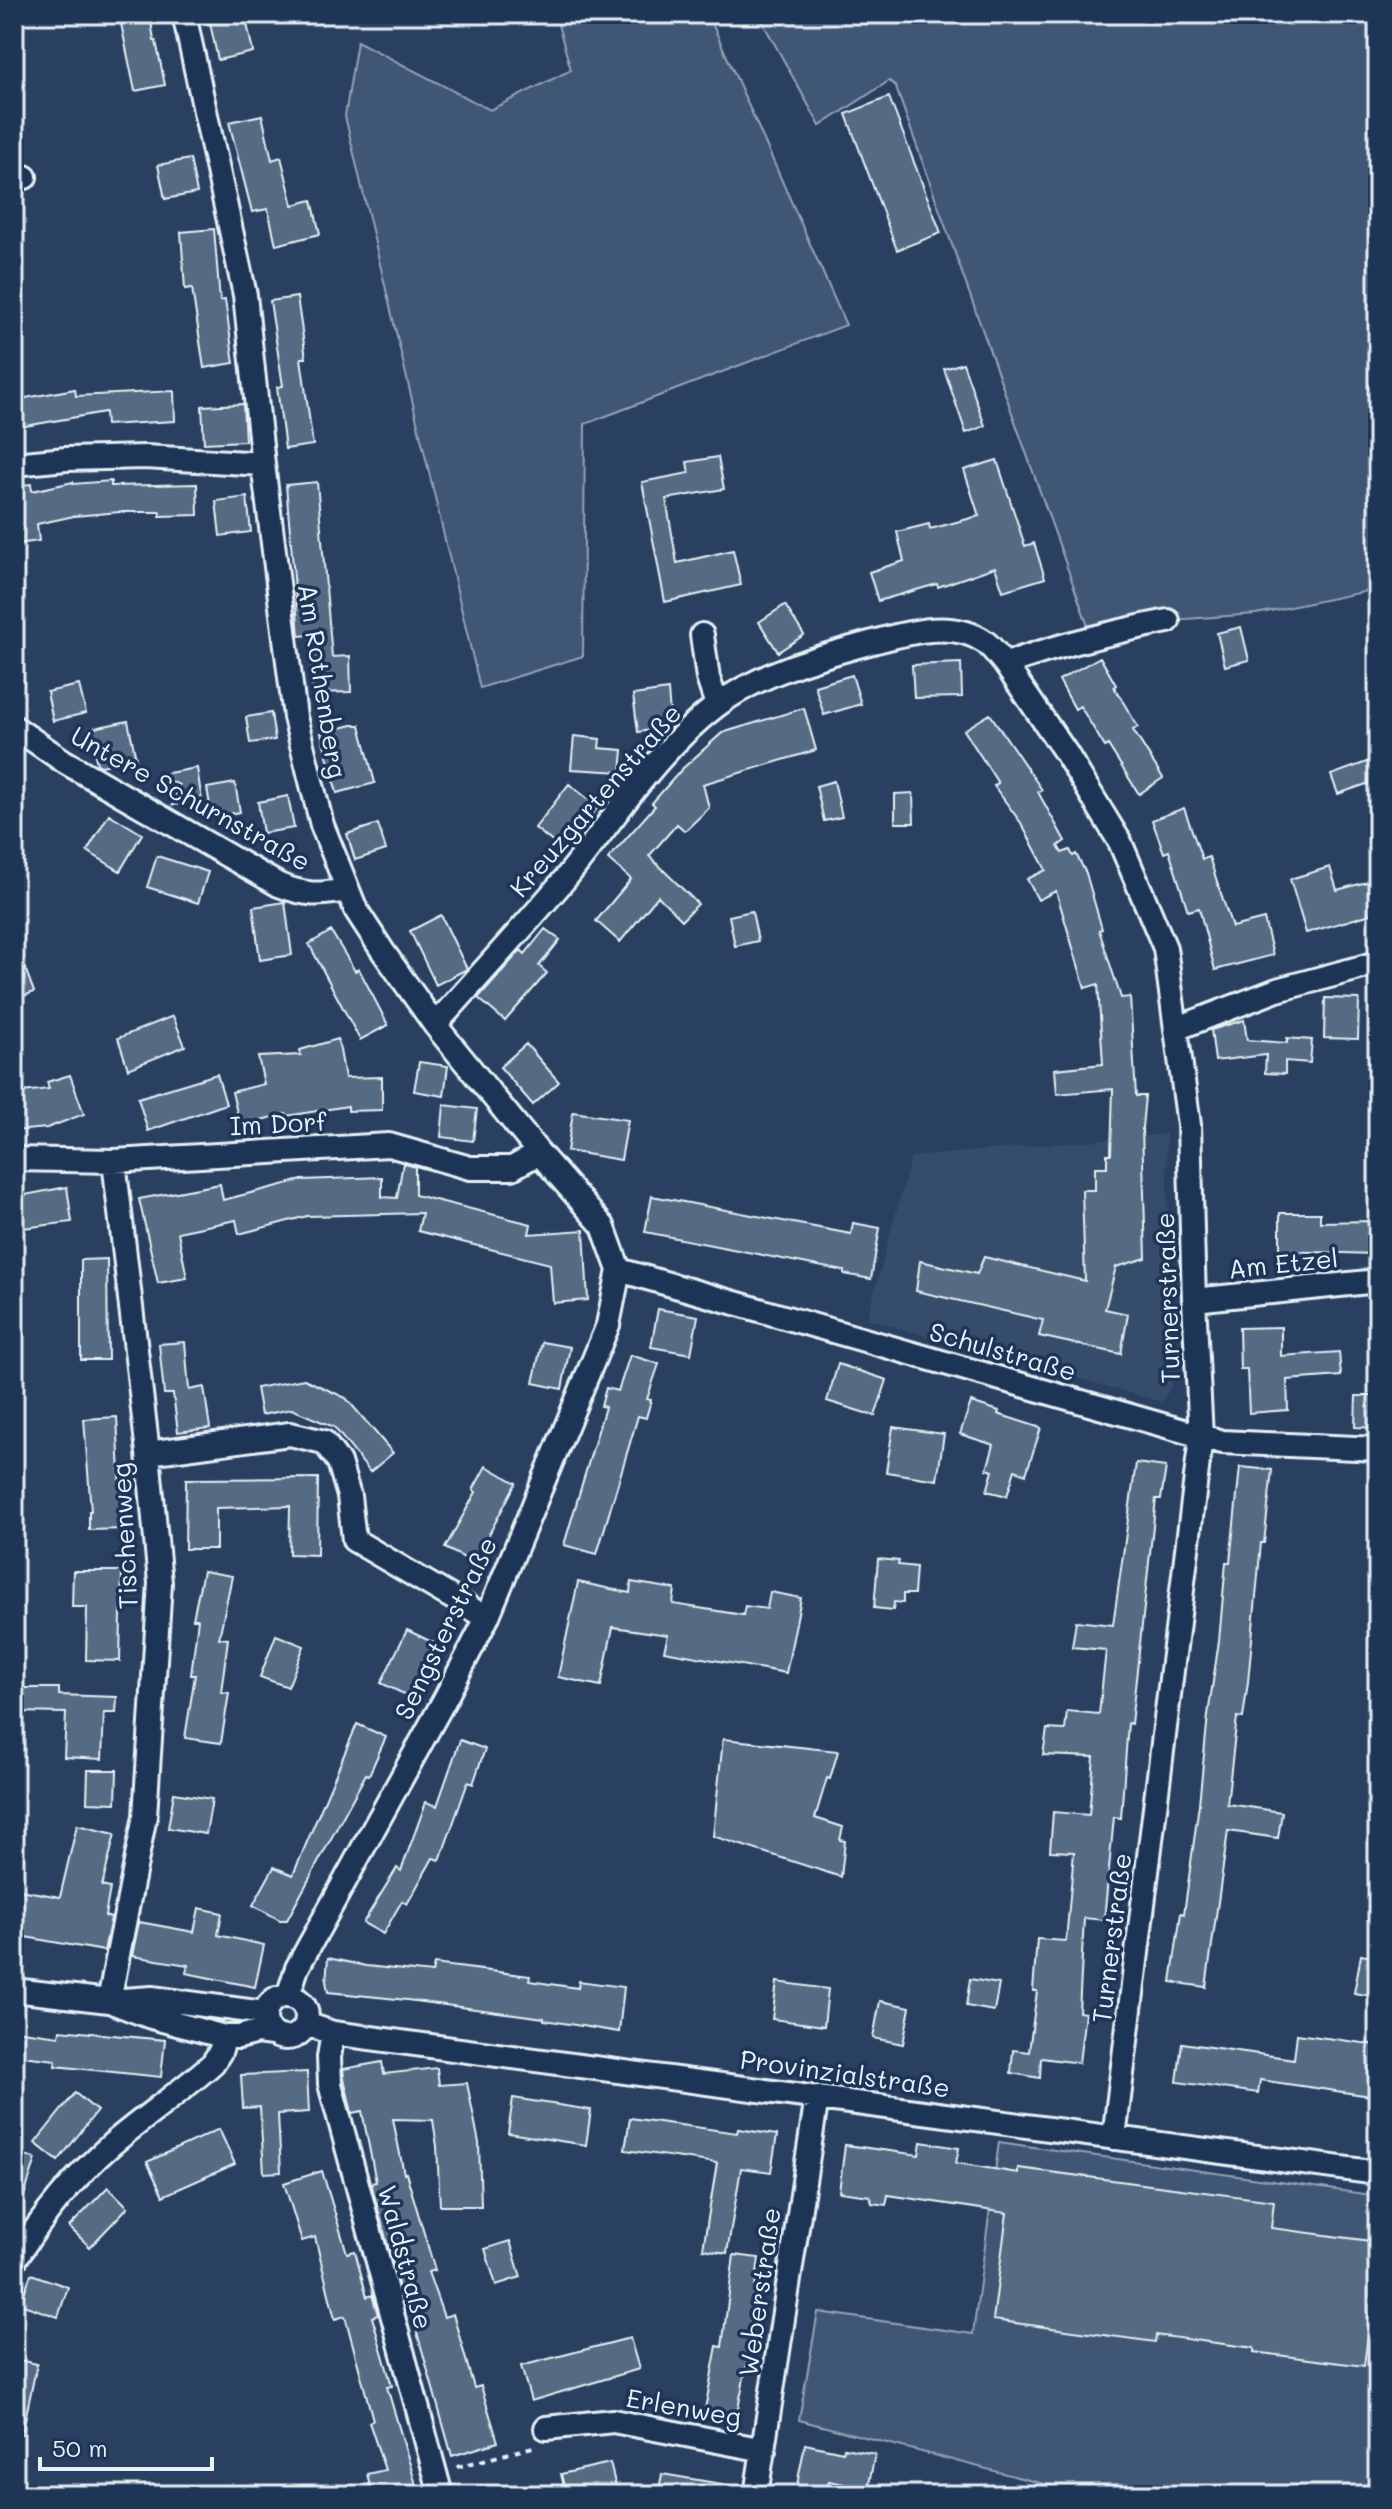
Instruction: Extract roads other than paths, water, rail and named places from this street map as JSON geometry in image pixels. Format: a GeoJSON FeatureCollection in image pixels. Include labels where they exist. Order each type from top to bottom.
{"type":"FeatureCollection","features":[{"type":"Feature","properties":{"kind":"street","name":"Am Rothenberg"},"geometry":{"type":"LineString","coordinates":[[184,14],[245,295],[295,717],[322,825],[356,910],[435,1025],[603,1226],[619,1270]]}},
{"type":"Feature","properties":{"kind":"street"},"geometry":{"type":"LineString","coordinates":[[14,464],[145,457],[263,464]]}},
{"type":"Feature","properties":{"kind":"street"},"geometry":{"type":"LineString","coordinates":[[1005,664],[1058,645],[1168,621]]}},
{"type":"Feature","properties":{"kind":"street","name":"Kreuzgartenstraße"},"geometry":{"type":"LineString","coordinates":[[435,1025],[565,879],[658,761],[717,705],[786,669],[887,638],[926,631],[951,629],[969,633],[986,643],[1005,664]]}},
{"type":"Feature","properties":{"kind":"street"},"geometry":{"type":"LineString","coordinates":[[702,635],[708,678],[717,705]]}},
{"type":"Feature","properties":{"kind":"street","name":"Turnerstraße"},"geometry":{"type":"LineString","coordinates":[[1005,664],[1066,753],[1120,842],[1165,948],[1189,1125],[1201,1437],[1114,2138]]}},
{"type":"Feature","properties":{"kind":"street","name":"Untere Schurnstraße"},"geometry":{"type":"LineString","coordinates":[[14,727],[65,762],[279,885],[302,894],[318,895],[347,890]]}},
{"type":"Feature","properties":{"kind":"street"},"geometry":{"type":"LineString","coordinates":[[1178,1028],[1277,990],[1378,963]]}},
{"type":"Feature","properties":{"kind":"street","name":"Im Dorf"},"geometry":{"type":"LineString","coordinates":[[14,1159],[114,1161],[389,1145],[470,1168],[512,1168],[539,1153]]}},
{"type":"Feature","properties":{"kind":"street","name":"Tischenweg"},"geometry":{"type":"LineString","coordinates":[[109,2001],[145,1816],[160,1583],[114,1161]]}},
{"type":"Feature","properties":{"kind":"street","name":"Schulstraße"},"geometry":{"type":"LineString","coordinates":[[619,1270],[1201,1437],[1249,1445],[1378,1449]]}},
{"type":"Feature","properties":{"kind":"street","name":"Sengsterstraße"},"geometry":{"type":"LineString","coordinates":[[288,1996],[297,1968],[487,1618],[608,1325],[619,1270]]}},
{"type":"Feature","properties":{"kind":"street","name":"Am Etzel"},"geometry":{"type":"LineString","coordinates":[[1194,1300],[1378,1281]]}},
{"type":"Feature","properties":{"kind":"street"},"geometry":{"type":"LineString","coordinates":[[148,1453],[290,1434],[324,1442],[339,1462],[349,1496],[354,1540],[487,1618]]}},
{"type":"Feature","properties":{"kind":"street"},"geometry":{"type":"LineString","coordinates":[[14,1990],[109,2001],[152,1998],[269,2024],[285,2039],[303,2030],[306,2024],[304,2005],[294,1997],[275,1999],[270,2003],[269,2024]]}},
{"type":"Feature","properties":{"kind":"street"},"geometry":{"type":"LineString","coordinates":[[109,2001],[151,2017],[225,2037],[257,2032],[269,2024]]}},
{"type":"Feature","properties":{"kind":"street","name":"Provinzialstraße"},"geometry":{"type":"LineString","coordinates":[[306,2024],[333,2033],[1378,2173]]}},
{"type":"Feature","properties":{"kind":"street","name":"Waldstraße"},"geometry":{"type":"LineString","coordinates":[[333,2033],[329,2057],[330,2084],[438,2484]]}},
{"type":"Feature","properties":{"kind":"street"},"geometry":{"type":"LineString","coordinates":[[14,2261],[69,2188],[110,2146],[213,2063],[225,2037]]}},
{"type":"Feature","properties":{"kind":"street","name":"Weberstraße"},"geometry":{"type":"LineString","coordinates":[[756,2495],[817,2097]]}},
{"type":"Feature","properties":{"kind":"street","name":"Erlenweg"},"geometry":{"type":"LineString","coordinates":[[546,2428],[613,2421],[764,2450]]}}]}
